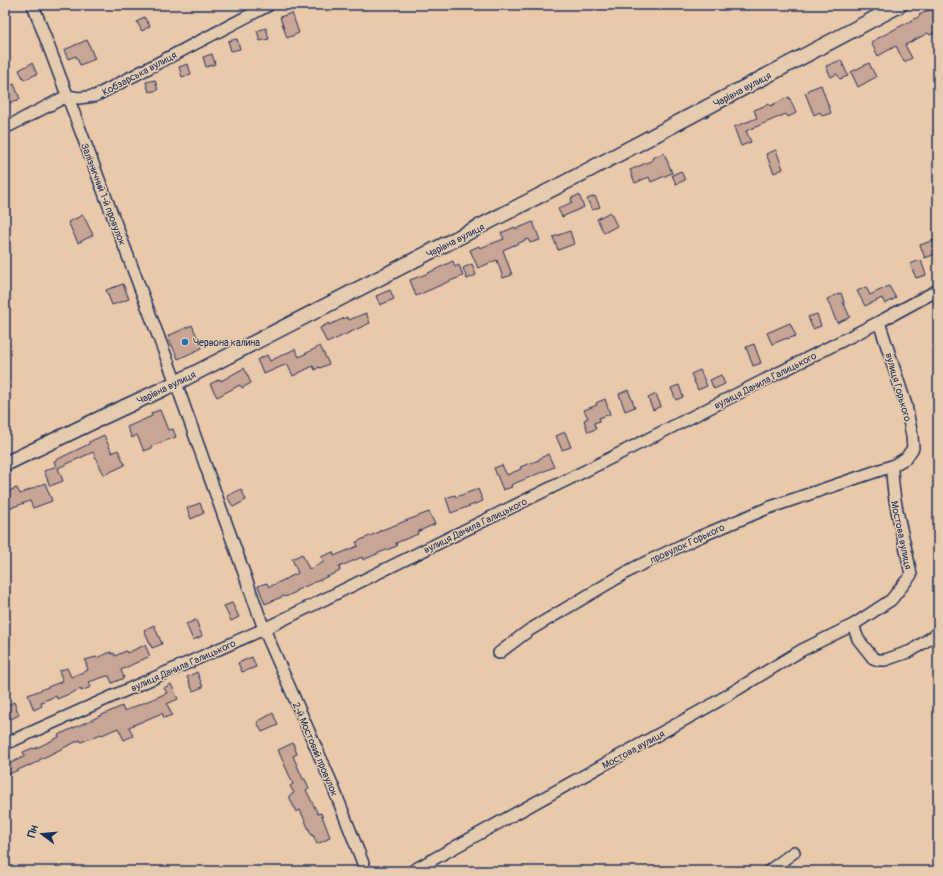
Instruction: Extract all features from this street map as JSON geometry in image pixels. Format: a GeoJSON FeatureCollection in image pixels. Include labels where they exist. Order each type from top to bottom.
{"type":"FeatureCollection","features":[{"type":"Feature","properties":{"kind":"street","name":"Залізничний 1-й провулок"},"geometry":{"type":"LineString","coordinates":[[33,5],[176,383],[264,629]]}},
{"type":"Feature","properties":{"kind":"street","name":"Кобзарська вулиця"},"geometry":{"type":"LineString","coordinates":[[67,96],[79,98],[95,96],[269,5]]}},
{"type":"Feature","properties":{"kind":"street","name":"Чарівна вулиця"},"geometry":{"type":"LineString","coordinates":[[5,464],[176,383],[566,182],[900,5]]}},
{"type":"Feature","properties":{"kind":"street"},"geometry":{"type":"LineString","coordinates":[[5,128],[67,96]]}},
{"type":"Feature","properties":{"kind":"street","name":"вулиця Данила Галицького"},"geometry":{"type":"LineString","coordinates":[[5,744],[264,629],[587,470],[879,322],[938,290]]}},
{"type":"Feature","properties":{"kind":"street","name":"вулиця Горького"},"geometry":{"type":"LineString","coordinates":[[879,322],[906,405],[912,436],[912,448],[906,458],[892,466]]}},
{"type":"Feature","properties":{"kind":"street","name":"Мостова вулиця"},"geometry":{"type":"LineString","coordinates":[[412,871],[714,704],[802,650],[853,625],[891,600],[910,575],[908,558],[895,504],[892,466]]}},
{"type":"Feature","properties":{"kind":"street","name":"провулок Горького"},"geometry":{"type":"LineString","coordinates":[[498,653],[528,631],[634,568],[692,540],[768,508],[892,466]]}},
{"type":"Feature","properties":{"kind":"street"},"geometry":{"type":"LineString","coordinates":[[853,625],[858,639],[873,658],[878,660],[885,660],[911,651],[938,633]]}},
{"type":"Feature","properties":{"kind":"street","name":"2-й Мостовий провулок"},"geometry":{"type":"LineString","coordinates":[[264,629],[332,784],[366,871]]}},
{"type":"Feature","properties":{"kind":"street"},"geometry":{"type":"LineString","coordinates":[[769,871],[794,852]]}},
{"type":"Feature","properties":{"kind":"building"},"geometry":{"type":"Polygon","coordinates":[[[933,8],[938,18],[938,31],[930,35],[928,33],[905,45],[912,58],[904,62],[896,46],[878,56],[871,42],[933,8]]]}},
{"type":"Feature","properties":{"kind":"building"},"geometry":{"type":"Polygon","coordinates":[[[292,13],[299,33],[287,38],[280,17],[292,13]]]}},
{"type":"Feature","properties":{"kind":"building"},"geometry":{"type":"Polygon","coordinates":[[[144,17],[150,26],[142,31],[137,22],[144,17]]]}},
{"type":"Feature","properties":{"kind":"building"},"geometry":{"type":"Polygon","coordinates":[[[266,28],[269,39],[260,41],[257,31],[266,28]]]}},
{"type":"Feature","properties":{"kind":"building"},"geometry":{"type":"Polygon","coordinates":[[[237,39],[240,49],[231,51],[228,41],[237,39]]]}},
{"type":"Feature","properties":{"kind":"building"},"geometry":{"type":"Polygon","coordinates":[[[87,40],[95,59],[80,65],[76,56],[68,59],[64,50],[87,40]]]}},
{"type":"Feature","properties":{"kind":"building"},"geometry":{"type":"Polygon","coordinates":[[[212,54],[215,64],[206,67],[203,57],[212,54]]]}},
{"type":"Feature","properties":{"kind":"building"},"geometry":{"type":"Polygon","coordinates":[[[841,60],[848,76],[840,79],[837,74],[831,77],[826,66],[841,60]]]}},
{"type":"Feature","properties":{"kind":"building"},"geometry":{"type":"Polygon","coordinates":[[[32,63],[37,74],[24,80],[19,70],[32,63]]]}},
{"type":"Feature","properties":{"kind":"building"},"geometry":{"type":"Polygon","coordinates":[[[869,63],[876,77],[858,87],[851,72],[869,63]]]}},
{"type":"Feature","properties":{"kind":"building"},"geometry":{"type":"Polygon","coordinates":[[[188,64],[191,74],[182,77],[179,67],[188,64]]]}},
{"type":"Feature","properties":{"kind":"building"},"geometry":{"type":"Polygon","coordinates":[[[155,80],[158,90],[149,92],[146,82],[155,80]]]}},
{"type":"Feature","properties":{"kind":"building"},"geometry":{"type":"Polygon","coordinates":[[[14,84],[20,99],[5,105],[5,88],[14,84]]]}},
{"type":"Feature","properties":{"kind":"building"},"geometry":{"type":"Polygon","coordinates":[[[821,85],[831,113],[822,116],[820,112],[814,115],[805,93],[809,92],[808,90],[821,85]]]}},
{"type":"Feature","properties":{"kind":"building"},"geometry":{"type":"Polygon","coordinates":[[[789,97],[796,113],[788,117],[786,114],[746,131],[751,142],[741,146],[734,127],[757,118],[754,110],[769,104],[770,106],[789,97]]]}},
{"type":"Feature","properties":{"kind":"building"},"geometry":{"type":"Polygon","coordinates":[[[776,150],[783,169],[774,173],[766,154],[776,150]]]}},
{"type":"Feature","properties":{"kind":"building"},"geometry":{"type":"Polygon","coordinates":[[[664,153],[672,173],[651,182],[649,177],[635,183],[630,170],[653,160],[652,158],[664,153]]]}},
{"type":"Feature","properties":{"kind":"building"},"geometry":{"type":"Polygon","coordinates":[[[681,171],[685,180],[676,184],[672,175],[681,171]]]}},
{"type":"Feature","properties":{"kind":"building"},"geometry":{"type":"Polygon","coordinates":[[[579,195],[584,207],[562,217],[558,209],[572,202],[571,198],[579,195]]]}},
{"type":"Feature","properties":{"kind":"building"},"geometry":{"type":"Polygon","coordinates":[[[595,196],[600,207],[592,210],[587,199],[595,196]]]}},
{"type":"Feature","properties":{"kind":"building"},"geometry":{"type":"Polygon","coordinates":[[[610,212],[617,226],[604,233],[597,219],[610,212]]]}},
{"type":"Feature","properties":{"kind":"building"},"geometry":{"type":"Polygon","coordinates":[[[83,215],[93,235],[78,243],[68,222],[83,215]]]}},
{"type":"Feature","properties":{"kind":"building"},"geometry":{"type":"Polygon","coordinates":[[[533,222],[540,240],[530,243],[528,239],[503,250],[512,275],[503,278],[497,260],[478,268],[470,250],[504,239],[501,233],[533,222]]]}},
{"type":"Feature","properties":{"kind":"building"},"geometry":{"type":"Polygon","coordinates":[[[570,231],[574,244],[558,250],[553,237],[570,231]]]}},
{"type":"Feature","properties":{"kind":"building"},"geometry":{"type":"Polygon","coordinates":[[[934,240],[938,253],[925,258],[920,245],[934,240]]]}},
{"type":"Feature","properties":{"kind":"building"},"geometry":{"type":"Polygon","coordinates":[[[921,260],[926,275],[916,278],[910,264],[921,260]]]}},
{"type":"Feature","properties":{"kind":"building"},"geometry":{"type":"Polygon","coordinates":[[[453,261],[455,267],[459,265],[463,276],[416,296],[410,280],[453,261]]]}},
{"type":"Feature","properties":{"kind":"building"},"geometry":{"type":"Polygon","coordinates":[[[472,264],[476,275],[467,279],[463,268],[472,264]]]}},
{"type":"Feature","properties":{"kind":"building"},"geometry":{"type":"Polygon","coordinates":[[[123,284],[129,299],[112,305],[106,290],[123,284]]]}},
{"type":"Feature","properties":{"kind":"building"},"geometry":{"type":"Polygon","coordinates":[[[889,286],[896,298],[885,304],[882,298],[865,306],[857,291],[866,287],[870,295],[889,286]]]}},
{"type":"Feature","properties":{"kind":"building"},"geometry":{"type":"Polygon","coordinates":[[[390,290],[394,299],[380,305],[376,296],[390,290]]]}},
{"type":"Feature","properties":{"kind":"building"},"geometry":{"type":"Polygon","coordinates":[[[841,293],[843,302],[850,317],[837,323],[827,299],[841,293]]]}},
{"type":"Feature","properties":{"kind":"building"},"geometry":{"type":"Polygon","coordinates":[[[366,313],[370,323],[327,343],[320,328],[329,323],[329,325],[347,317],[349,320],[366,313]]]}},
{"type":"Feature","properties":{"kind":"building"},"geometry":{"type":"Polygon","coordinates":[[[817,314],[821,326],[813,329],[808,317],[817,314]]]}},
{"type":"Feature","properties":{"kind":"building"},"geometry":{"type":"Polygon","coordinates":[[[790,323],[796,336],[772,344],[767,333],[790,323]]]}},
{"type":"Feature","properties":{"kind":"building","name":"Червона калина"},"geometry":{"type":"Polygon","coordinates":[[[192,325],[202,348],[178,359],[168,336],[192,325]]]}},
{"type":"Feature","properties":{"kind":"building"},"geometry":{"type":"Polygon","coordinates":[[[754,344],[761,363],[753,366],[746,347],[754,344]]]}},
{"type":"Feature","properties":{"kind":"building"},"geometry":{"type":"Polygon","coordinates":[[[320,346],[329,364],[315,370],[313,366],[293,376],[287,364],[264,374],[257,360],[267,355],[270,361],[295,349],[299,357],[320,346]]]}},
{"type":"Feature","properties":{"kind":"building"},"geometry":{"type":"Polygon","coordinates":[[[244,368],[251,383],[242,388],[240,385],[217,397],[210,384],[220,379],[221,381],[244,368]]]}},
{"type":"Feature","properties":{"kind":"building"},"geometry":{"type":"Polygon","coordinates":[[[700,370],[707,386],[698,390],[691,374],[700,370]]]}},
{"type":"Feature","properties":{"kind":"building"},"geometry":{"type":"Polygon","coordinates":[[[721,375],[725,384],[714,389],[710,380],[721,375]]]}},
{"type":"Feature","properties":{"kind":"building"},"geometry":{"type":"Polygon","coordinates":[[[679,385],[683,397],[676,400],[671,388],[679,385]]]}},
{"type":"Feature","properties":{"kind":"building"},"geometry":{"type":"Polygon","coordinates":[[[628,390],[635,407],[625,411],[619,394],[628,390]]]}},
{"type":"Feature","properties":{"kind":"building"},"geometry":{"type":"Polygon","coordinates":[[[656,394],[661,406],[653,410],[648,398],[656,394]]]}},
{"type":"Feature","properties":{"kind":"building"},"geometry":{"type":"Polygon","coordinates":[[[605,399],[610,414],[599,418],[600,421],[594,423],[596,429],[588,432],[584,420],[588,418],[584,410],[597,405],[596,403],[605,399]]]}},
{"type":"Feature","properties":{"kind":"building"},"geometry":{"type":"Polygon","coordinates":[[[160,410],[168,430],[173,429],[176,437],[151,446],[152,448],[144,451],[137,435],[132,438],[127,427],[152,416],[151,413],[160,410]]]}},
{"type":"Feature","properties":{"kind":"building"},"geometry":{"type":"Polygon","coordinates":[[[565,432],[571,447],[562,450],[556,436],[565,432]]]}},
{"type":"Feature","properties":{"kind":"building"},"geometry":{"type":"Polygon","coordinates":[[[104,435],[112,453],[118,450],[125,465],[104,475],[93,452],[58,468],[63,481],[50,486],[44,471],[56,466],[54,461],[104,435]]]}},
{"type":"Feature","properties":{"kind":"building"},"geometry":{"type":"Polygon","coordinates":[[[548,454],[554,467],[511,485],[512,487],[503,490],[494,468],[502,465],[507,475],[521,469],[520,467],[539,460],[548,454]]]}},
{"type":"Feature","properties":{"kind":"building"},"geometry":{"type":"Polygon","coordinates":[[[45,483],[52,501],[33,508],[30,501],[5,510],[5,492],[17,488],[20,494],[45,483]]]}},
{"type":"Feature","properties":{"kind":"building"},"geometry":{"type":"Polygon","coordinates":[[[241,489],[246,500],[233,507],[227,496],[241,489]]]}},
{"type":"Feature","properties":{"kind":"building"},"geometry":{"type":"Polygon","coordinates":[[[478,489],[483,501],[451,513],[446,498],[455,495],[456,497],[478,489]]]}},
{"type":"Feature","properties":{"kind":"building"},"geometry":{"type":"Polygon","coordinates":[[[200,503],[204,513],[191,519],[187,508],[200,503]]]}},
{"type":"Feature","properties":{"kind":"building"},"geometry":{"type":"Polygon","coordinates":[[[429,512],[435,524],[417,532],[418,534],[396,543],[397,546],[363,560],[362,557],[339,567],[340,571],[285,597],[284,596],[265,604],[258,586],[267,583],[269,587],[298,573],[292,559],[302,554],[309,569],[324,562],[321,557],[333,552],[334,556],[358,546],[356,542],[379,531],[429,512]]]}},
{"type":"Feature","properties":{"kind":"building"},"geometry":{"type":"Polygon","coordinates":[[[232,603],[239,617],[231,621],[224,606],[232,603]]]}},
{"type":"Feature","properties":{"kind":"building"},"geometry":{"type":"Polygon","coordinates":[[[196,620],[202,636],[193,640],[186,624],[196,620]]]}},
{"type":"Feature","properties":{"kind":"building"},"geometry":{"type":"Polygon","coordinates":[[[154,625],[162,644],[152,648],[144,630],[154,625]]]}},
{"type":"Feature","properties":{"kind":"building"},"geometry":{"type":"Polygon","coordinates":[[[145,645],[150,656],[121,670],[124,678],[112,683],[109,676],[107,676],[89,682],[91,687],[81,691],[81,689],[57,699],[56,696],[41,702],[42,706],[34,710],[28,695],[63,681],[59,671],[67,668],[71,677],[88,670],[85,660],[96,658],[111,652],[112,654],[114,653],[115,656],[126,651],[127,653],[145,645]]]}},
{"type":"Feature","properties":{"kind":"building"},"geometry":{"type":"Polygon","coordinates":[[[252,657],[256,667],[242,672],[238,663],[252,657]]]}},
{"type":"Feature","properties":{"kind":"building"},"geometry":{"type":"Polygon","coordinates":[[[197,672],[203,687],[193,691],[187,677],[197,672]]]}},
{"type":"Feature","properties":{"kind":"building"},"geometry":{"type":"Polygon","coordinates":[[[171,684],[178,699],[167,704],[172,715],[164,718],[162,713],[129,727],[133,736],[124,740],[118,728],[81,742],[80,740],[29,766],[5,776],[5,766],[25,756],[23,752],[33,748],[34,749],[59,737],[58,735],[122,706],[124,711],[167,693],[164,688],[171,684]]]}},
{"type":"Feature","properties":{"kind":"building"},"geometry":{"type":"Polygon","coordinates":[[[14,702],[19,715],[11,719],[6,706],[14,702]]]}},
{"type":"Feature","properties":{"kind":"building"},"geometry":{"type":"Polygon","coordinates":[[[273,713],[278,725],[262,732],[257,722],[273,713]]]}},
{"type":"Feature","properties":{"kind":"building"},"geometry":{"type":"Polygon","coordinates":[[[293,743],[297,754],[293,756],[303,779],[305,779],[309,788],[306,790],[318,814],[321,813],[330,837],[317,844],[300,810],[296,812],[289,796],[294,793],[290,786],[293,784],[278,750],[293,743]]]}},
{"type":"Feature","properties":{"kind":"place","name":"Червона калина"},"geometry":{"type":"Point","coordinates":[185,342]}}]}
